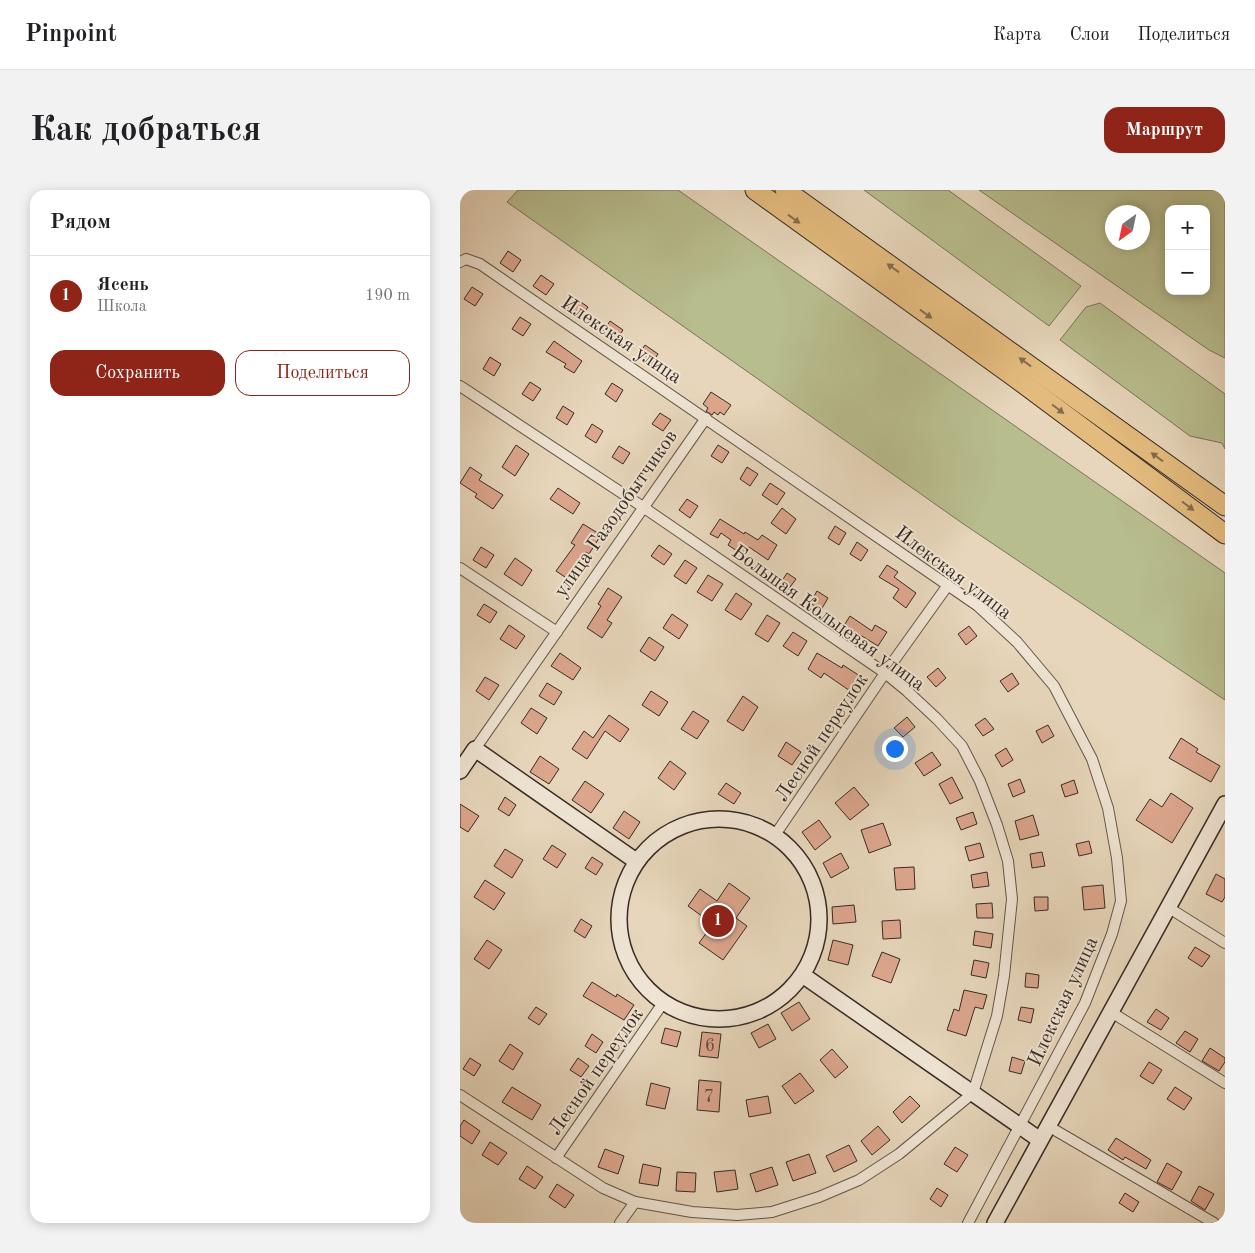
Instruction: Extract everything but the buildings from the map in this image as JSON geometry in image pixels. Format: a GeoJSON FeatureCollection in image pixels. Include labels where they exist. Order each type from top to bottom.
{"type":"FeatureCollection","features":[{"type":"Feature","properties":{"kind":"highway"},"geometry":{"type":"LineString","coordinates":[[755,190],[1004,370],[1225,534]]}},
{"type":"Feature","properties":{"kind":"highway"},"geometry":{"type":"LineString","coordinates":[[784,190],[1225,506]]}},
{"type":"Feature","properties":{"kind":"street","name":"Илекская улица"},"geometry":{"type":"LineString","coordinates":[[460,262],[466,260],[480,264],[978,606],[1017,642],[1054,686],[1092,759],[1108,808],[1117,858],[1121,901],[1112,934],[1085,1003],[968,1223]]}},
{"type":"Feature","properties":{"kind":"street","name":"Большая Кольцевая улица"},"geometry":{"type":"LineString","coordinates":[[460,386],[643,507],[885,673],[937,719],[962,746],[984,790],[998,825],[1008,861],[1012,899],[1004,976],[997,1016],[973,1093]]}},
{"type":"Feature","properties":{"kind":"street","name":"улица Газодобытчиков"},"geometry":{"type":"LineString","coordinates":[[460,771],[706,418]]}},
{"type":"Feature","properties":{"kind":"street"},"geometry":{"type":"LineString","coordinates":[[460,568],[557,632]]}},
{"type":"Feature","properties":{"kind":"street","name":"Лесной переулок"},"geometry":{"type":"LineString","coordinates":[[775,835],[885,673],[948,585]]}},
{"type":"Feature","properties":{"kind":"street"},"geometry":{"type":"LineString","coordinates":[[475,749],[636,861]]}},
{"type":"Feature","properties":{"kind":"street"},"geometry":{"type":"LineString","coordinates":[[995,1223],[1225,804]]}},
{"type":"Feature","properties":{"kind":"street"},"geometry":{"type":"LineString","coordinates":[[728,818],[759,827],[775,835],[798,858],[812,883],[819,912],[816,944],[804,976],[792,989],[774,1003],[748,1015],[710,1018],[685,1013],[663,1003],[633,971],[624,950],[621,932],[622,900],[636,861],[661,838],[673,831],[702,820],[728,818]]}},
{"type":"Feature","properties":{"kind":"street"},"geometry":{"type":"LineString","coordinates":[[1169,908],[1225,943]]}},
{"type":"Feature","properties":{"kind":"street"},"geometry":{"type":"LineString","coordinates":[[804,976],[1040,1140]]}},
{"type":"Feature","properties":{"kind":"street","name":"Лесной переулок"},"geometry":{"type":"LineString","coordinates":[[556,1158],[663,1003]]}},
{"type":"Feature","properties":{"kind":"street"},"geometry":{"type":"LineString","coordinates":[[1111,1012],[1225,1083]]}},
{"type":"Feature","properties":{"kind":"street"},"geometry":{"type":"LineString","coordinates":[[460,1095],[603,1188],[634,1202],[692,1212],[737,1215],[772,1212],[819,1198],[859,1180],[899,1154],[973,1093]]}},
{"type":"Feature","properties":{"kind":"street"},"geometry":{"type":"LineString","coordinates":[[1048,1126],[1214,1223]]}},
{"type":"Feature","properties":{"kind":"street"},"geometry":{"type":"LineString","coordinates":[[620,1223],[634,1202]]}},
{"type":"Feature","properties":{"kind":"green space"},"geometry":{"type":"Polygon","coordinates":[[[518,190],[678,190],[1225,573],[1225,700],[962,523],[507,202],[518,190]]]}},
{"type":"Feature","properties":{"kind":"green space"},"geometry":{"type":"Polygon","coordinates":[[[864,190],[948,190],[1081,286],[1049,326],[864,190]]]}},
{"type":"Feature","properties":{"kind":"green space"},"geometry":{"type":"Polygon","coordinates":[[[979,190],[1225,190],[1225,358],[1209,350],[979,190]]]}},
{"type":"Feature","properties":{"kind":"green space"},"geometry":{"type":"Polygon","coordinates":[[[1100,303],[1225,394],[1225,449],[1222,443],[1190,436],[1060,340],[1086,307],[1100,303]]]}},
{"type":"Feature","properties":{"kind":"place","name":"Ясень"},"geometry":{"type":"Point","coordinates":[718,921]}}]}
